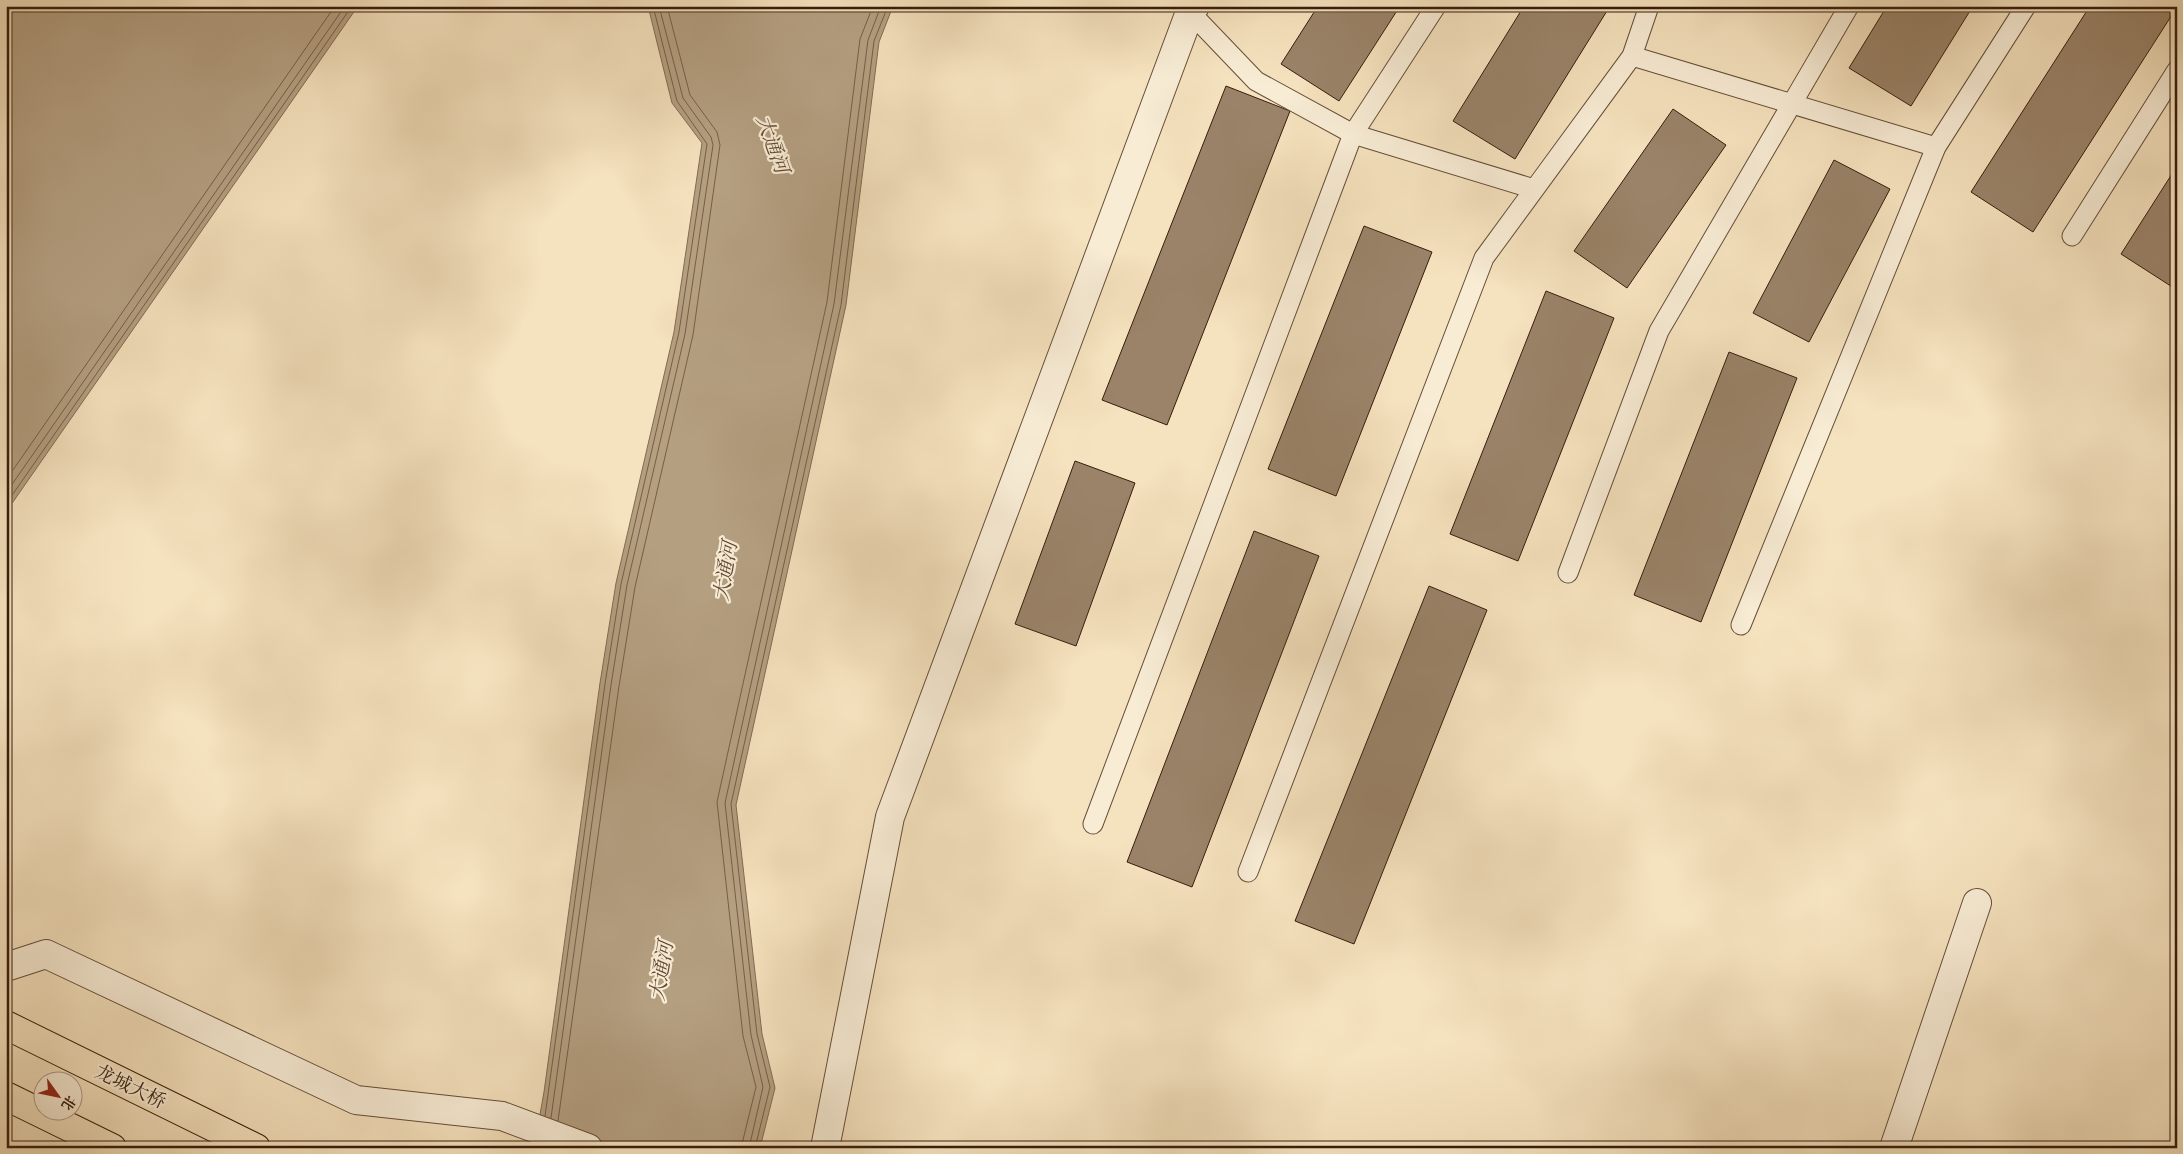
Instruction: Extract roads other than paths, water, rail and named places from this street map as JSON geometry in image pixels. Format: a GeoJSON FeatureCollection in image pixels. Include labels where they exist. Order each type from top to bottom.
{"type":"FeatureCollection","features":[{"type":"Feature","properties":{"kind":"main road","name":"龙城大桥"},"geometry":{"type":"LineString","coordinates":[[6,1024],[256,1148]]}},
{"type":"Feature","properties":{"kind":"main road"},"geometry":{"type":"LineString","coordinates":[[6,1096],[112,1148]]}},
{"type":"Feature","properties":{"kind":"street"},"geometry":{"type":"LineString","coordinates":[[825,1148],[890,817],[1192,9]]}},
{"type":"Feature","properties":{"kind":"street"},"geometry":{"type":"LineString","coordinates":[[1894,1148],[1977,903]]}},
{"type":"Feature","properties":{"kind":"street"},"geometry":{"type":"LineString","coordinates":[[6,967],[46,954],[356,1100],[502,1116],[588,1148]]}},
{"type":"Feature","properties":{"kind":"lane"},"geometry":{"type":"LineString","coordinates":[[1092,824],[1353,134],[1436,6]]}},
{"type":"Feature","properties":{"kind":"lane"},"geometry":{"type":"LineString","coordinates":[[1248,872],[1484,258],[1632,56],[1649,6]]}},
{"type":"Feature","properties":{"kind":"lane"},"geometry":{"type":"LineString","coordinates":[[1568,573],[1659,332],[1849,6]]}},
{"type":"Feature","properties":{"kind":"lane"},"geometry":{"type":"LineString","coordinates":[[1742,624],[1936,147],[2026,6]]}},
{"type":"Feature","properties":{"kind":"lane"},"geometry":{"type":"LineString","coordinates":[[1192,9],[1256,81],[1353,134],[1534,189]]}},
{"type":"Feature","properties":{"kind":"lane"},"geometry":{"type":"LineString","coordinates":[[1632,56],[1936,147]]}},
{"type":"Feature","properties":{"kind":"lane"},"geometry":{"type":"LineString","coordinates":[[2072,236],[2177,70]]}},
{"type":"Feature","properties":{"kind":"water"},"geometry":{"type":"Polygon","coordinates":[[[6,6],[358,6],[6,512],[6,6]]]}},
{"type":"Feature","properties":{"kind":"water","name":"大通河"},"geometry":{"type":"Polygon","coordinates":[[[648,6],[893,6],[879,42],[846,305],[736,805],[762,1034],[775,1088],[760,1148],[534,1148],[544,1092],[600,683],[616,583],[674,332],[702,143],[672,103],[648,6]]]}}]}
